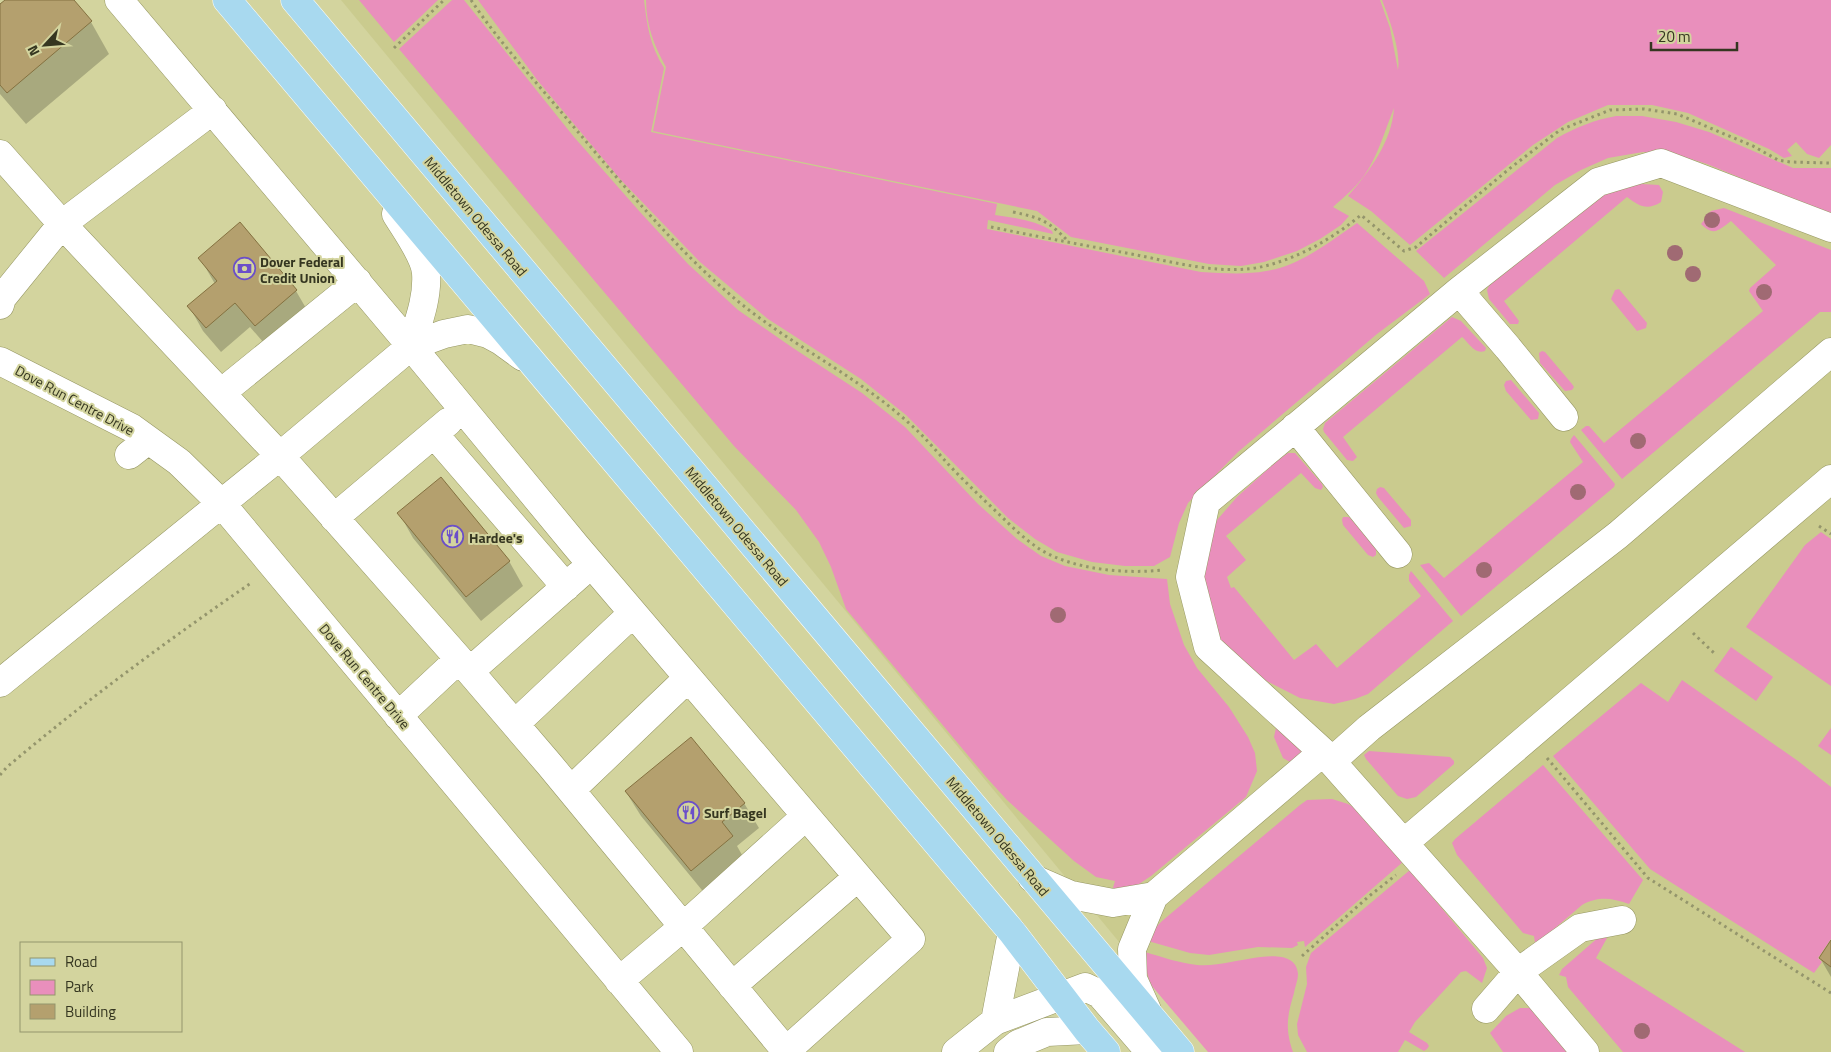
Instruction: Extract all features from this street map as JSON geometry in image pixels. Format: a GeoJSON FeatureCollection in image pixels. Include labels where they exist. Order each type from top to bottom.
{"type":"FeatureCollection","features":[{"type":"Feature","properties":{"kind":"main road"},"geometry":{"type":"LineString","coordinates":[[227,0],[1012,932],[1060,996],[1106,1052]]}},
{"type":"Feature","properties":{"kind":"main road","name":"Middletown Odessa Road"},"geometry":{"type":"LineString","coordinates":[[295,0],[1180,1052]]}},
{"type":"Feature","properties":{"kind":"street"},"geometry":{"type":"LineString","coordinates":[[0,154],[62,224],[280,456],[464,665],[786,1051],[911,939],[591,564],[358,282],[119,0]]}},
{"type":"Feature","properties":{"kind":"street"},"geometry":{"type":"LineString","coordinates":[[0,305],[2,298],[62,224],[213,110]]}},
{"type":"Feature","properties":{"kind":"street"},"geometry":{"type":"LineString","coordinates":[[1585,1052],[1518,972],[1327,756],[1208,647],[1190,578],[1206,502],[1459,290],[1598,182],[1661,163],[1831,228]]}},
{"type":"Feature","properties":{"kind":"street"},"geometry":{"type":"LineString","coordinates":[[384,186],[396,213],[416,245],[426,272],[425,296],[411,346]]}},
{"type":"Feature","properties":{"kind":"street"},"geometry":{"type":"LineString","coordinates":[[221,393],[358,282]]}},
{"type":"Feature","properties":{"kind":"street"},"geometry":{"type":"LineString","coordinates":[[1459,290],[1564,417]]}},
{"type":"Feature","properties":{"kind":"street"},"geometry":{"type":"LineString","coordinates":[[0,683],[280,456],[411,346],[444,334],[468,329],[488,334],[532,363]]}},
{"type":"Feature","properties":{"kind":"street"},"geometry":{"type":"LineString","coordinates":[[1149,1015],[1133,979],[1132,949],[1154,896],[1327,756],[1369,728],[1618,534],[1831,352]]}},
{"type":"Feature","properties":{"kind":"street","name":"Dove Run Centre Drive"},"geometry":{"type":"LineString","coordinates":[[0,360],[62,405],[132,428],[138,447],[179,462],[221,503],[679,1052]]}},
{"type":"Feature","properties":{"kind":"street"},"geometry":{"type":"LineString","coordinates":[[334,518],[464,409]]}},
{"type":"Feature","properties":{"kind":"street"},"geometry":{"type":"LineString","coordinates":[[1295,427],[1398,554]]}},
{"type":"Feature","properties":{"kind":"street"},"geometry":{"type":"LineString","coordinates":[[434,434],[566,587]]}},
{"type":"Feature","properties":{"kind":"street"},"geometry":{"type":"LineString","coordinates":[[1404,843],[1831,480]]}},
{"type":"Feature","properties":{"kind":"street"},"geometry":{"type":"LineString","coordinates":[[398,716],[566,587],[591,564]]}},
{"type":"Feature","properties":{"kind":"street"},"geometry":{"type":"LineString","coordinates":[[515,724],[633,613]]}},
{"type":"Feature","properties":{"kind":"street"},"geometry":{"type":"LineString","coordinates":[[570,790],[688,678]]}},
{"type":"Feature","properties":{"kind":"street"},"geometry":{"type":"LineString","coordinates":[[619,981],[683,927],[806,816]]}},
{"type":"Feature","properties":{"kind":"street"},"geometry":{"type":"LineString","coordinates":[[732,986],[858,877]]}},
{"type":"Feature","properties":{"kind":"street"},"geometry":{"type":"LineString","coordinates":[[1032,878],[1071,895],[1113,903],[1154,896]]}},
{"type":"Feature","properties":{"kind":"street"},"geometry":{"type":"LineString","coordinates":[[1486,1009],[1518,972],[1580,928],[1622,920]]}},
{"type":"Feature","properties":{"kind":"street"},"geometry":{"type":"LineString","coordinates":[[995,1021],[1012,932]]}},
{"type":"Feature","properties":{"kind":"street"},"geometry":{"type":"LineString","coordinates":[[956,1052],[995,1021],[1085,987],[1100,994],[1150,1052]]}},
{"type":"Feature","properties":{"kind":"street"},"geometry":{"type":"LineString","coordinates":[[1008,1052],[1018,1044],[1047,1032],[1087,1030]]}},
{"type":"Feature","properties":{"kind":"path"},"geometry":{"type":"LineString","coordinates":[[394,48],[444,0]]}},
{"type":"Feature","properties":{"kind":"path"},"geometry":{"type":"LineString","coordinates":[[471,0],[516,58],[583,138],[692,260],[734,298],[770,326],[868,391],[911,425],[970,487],[1016,530],[1042,550],[1069,562],[1107,570],[1140,573],[1168,570]]}},
{"type":"Feature","properties":{"kind":"path"},"geometry":{"type":"LineString","coordinates":[[992,227],[1170,262],[1240,269],[1264,266],[1315,248],[1361,214],[1404,251],[1416,247],[1509,169],[1560,130],[1610,110],[1644,109],[1677,114],[1753,146],[1778,160],[1831,163]]}},
{"type":"Feature","properties":{"kind":"path"},"geometry":{"type":"LineString","coordinates":[[1013,212],[1039,218],[1056,229],[1070,243]]}},
{"type":"Feature","properties":{"kind":"path"},"geometry":{"type":"LineString","coordinates":[[1819,526],[1831,534]]}},
{"type":"Feature","properties":{"kind":"path"},"geometry":{"type":"LineString","coordinates":[[0,775],[62,720],[172,638],[274,567]]}},
{"type":"Feature","properties":{"kind":"path"},"geometry":{"type":"LineString","coordinates":[[1692,633],[1714,654]]}},
{"type":"Feature","properties":{"kind":"path"},"geometry":{"type":"LineString","coordinates":[[1544,756],[1648,878],[1831,993]]}},
{"type":"Feature","properties":{"kind":"shaded area"},"geometry":{"type":"Polygon","coordinates":[[[341,0],[1831,0],[1831,1052],[1210,1052],[341,0]]]}},
{"type":"Feature","properties":{"kind":"green space"},"geometry":{"type":"Polygon","coordinates":[[[359,0],[438,0],[394,42],[359,0]]]}},
{"type":"Feature","properties":{"kind":"green space"},"geometry":{"type":"Polygon","coordinates":[[[452,0],[464,0],[574,137],[688,264],[738,310],[862,393],[905,427],[978,504],[1017,539],[1041,556],[1065,566],[1109,575],[1167,579],[1170,604],[1184,645],[1197,668],[1229,707],[1248,737],[1255,753],[1257,771],[1246,797],[1151,876],[1136,886],[1112,891],[1115,881],[1096,877],[1074,861],[1007,800],[846,609],[831,567],[819,542],[796,510],[734,446],[399,49],[452,0]]]}},
{"type":"Feature","properties":{"kind":"green space"},"geometry":{"type":"Polygon","coordinates":[[[478,0],[644,0],[652,43],[664,68],[651,132],[997,204],[995,215],[1032,222],[1052,231],[1053,234],[988,220],[987,229],[1201,272],[1250,273],[1279,268],[1302,259],[1357,223],[1424,281],[1430,294],[1377,334],[1238,452],[1188,503],[1179,523],[1170,557],[1154,566],[1125,566],[1092,562],[1057,552],[1035,539],[1008,518],[906,415],[861,379],[768,319],[700,262],[620,179],[538,81],[478,0]]]}},
{"type":"Feature","properties":{"kind":"green space"},"geometry":{"type":"Polygon","coordinates":[[[646,0],[1380,0],[1390,28],[1398,70],[1396,44],[1382,0],[1831,0],[1831,145],[1819,158],[1807,154],[1796,142],[1787,150],[1792,156],[1784,158],[1769,149],[1688,113],[1652,105],[1608,105],[1568,122],[1533,145],[1410,245],[1371,211],[1348,196],[1356,186],[1333,207],[1349,216],[1341,225],[1320,239],[1297,251],[1264,262],[1241,266],[1209,264],[1071,237],[1037,211],[653,131],[666,67],[658,51],[647,18],[646,0]],[[1394,108],[1377,151],[1364,176],[1372,166],[1384,144],[1389,132],[1394,108]]]}},
{"type":"Feature","properties":{"kind":"green space"},"geometry":{"type":"Polygon","coordinates":[[[1616,116],[1642,116],[1676,122],[1709,132],[1793,168],[1831,168],[1831,215],[1707,164],[1678,155],[1643,152],[1608,158],[1581,170],[1555,185],[1444,278],[1416,251],[1557,138],[1586,124],[1616,116]]]}},
{"type":"Feature","properties":{"kind":"green space"},"geometry":{"type":"Polygon","coordinates":[[[1641,184],[1659,185],[1663,192],[1661,202],[1647,207],[1635,203],[1627,197],[1504,301],[1519,321],[1518,324],[1510,324],[1489,299],[1487,290],[1491,281],[1597,198],[1619,189],[1641,184]]]}},
{"type":"Feature","properties":{"kind":"green space"},"geometry":{"type":"Polygon","coordinates":[[[1724,208],[1831,250],[1831,312],[1820,312],[1622,479],[1581,430],[1589,426],[1604,443],[1763,311],[1749,291],[1776,265],[1731,221],[1716,231],[1709,230],[1701,224],[1711,211],[1724,208]]]}},
{"type":"Feature","properties":{"kind":"green space"},"geometry":{"type":"Polygon","coordinates":[[[1619,289],[1647,323],[1646,328],[1637,331],[1611,299],[1615,290],[1619,289]]]}},
{"type":"Feature","properties":{"kind":"green space"},"geometry":{"type":"Polygon","coordinates":[[[1452,317],[1461,321],[1486,348],[1485,351],[1475,350],[1462,337],[1343,437],[1357,457],[1353,461],[1347,460],[1324,432],[1325,423],[1452,317]]]}},
{"type":"Feature","properties":{"kind":"green space"},"geometry":{"type":"Polygon","coordinates":[[[1545,352],[1572,384],[1574,387],[1572,390],[1565,391],[1540,363],[1539,353],[1545,352]]]}},
{"type":"Feature","properties":{"kind":"green space"},"geometry":{"type":"Polygon","coordinates":[[[1511,380],[1539,413],[1538,419],[1531,420],[1506,391],[1504,385],[1506,381],[1511,380]]]}},
{"type":"Feature","properties":{"kind":"green space"},"geometry":{"type":"Polygon","coordinates":[[[1574,435],[1615,484],[1614,487],[1461,616],[1420,565],[1429,563],[1444,578],[1583,462],[1570,442],[1574,435]]]}},
{"type":"Feature","properties":{"kind":"green space"},"geometry":{"type":"Polygon","coordinates":[[[1288,453],[1295,453],[1323,487],[1321,490],[1315,488],[1301,473],[1226,536],[1246,560],[1227,577],[1231,588],[1234,587],[1294,660],[1316,644],[1337,668],[1421,596],[1409,581],[1411,571],[1453,621],[1368,694],[1334,704],[1300,698],[1259,677],[1241,665],[1215,633],[1203,585],[1207,546],[1217,520],[1237,497],[1288,453]]]}},
{"type":"Feature","properties":{"kind":"green space"},"geometry":{"type":"Polygon","coordinates":[[[1380,487],[1384,488],[1411,520],[1411,526],[1404,528],[1378,497],[1376,493],[1380,487]]]}},
{"type":"Feature","properties":{"kind":"green space"},"geometry":{"type":"Polygon","coordinates":[[[1343,517],[1349,517],[1376,547],[1376,555],[1373,557],[1368,555],[1343,525],[1343,517]]]}},
{"type":"Feature","properties":{"kind":"green space"},"geometry":{"type":"Polygon","coordinates":[[[1821,532],[1831,539],[1831,686],[1746,627],[1805,545],[1821,532]]]}},
{"type":"Feature","properties":{"kind":"green space"},"geometry":{"type":"Polygon","coordinates":[[[1731,647],[1773,677],[1756,701],[1714,671],[1731,647]]]}},
{"type":"Feature","properties":{"kind":"green space"},"geometry":{"type":"Polygon","coordinates":[[[1682,680],[1798,761],[1831,787],[1831,939],[1818,958],[1822,962],[1814,973],[1650,869],[1553,756],[1641,683],[1668,702],[1682,680]]]}},
{"type":"Feature","properties":{"kind":"green space"},"geometry":{"type":"Polygon","coordinates":[[[1283,725],[1308,746],[1290,762],[1283,758],[1274,737],[1276,728],[1283,725]]]}},
{"type":"Feature","properties":{"kind":"green space"},"geometry":{"type":"Polygon","coordinates":[[[1831,728],[1831,755],[1818,746],[1831,728]]]}},
{"type":"Feature","properties":{"kind":"green space"},"geometry":{"type":"Polygon","coordinates":[[[1369,751],[1450,757],[1454,764],[1416,797],[1407,799],[1398,796],[1366,759],[1364,755],[1369,751]]]}},
{"type":"Feature","properties":{"kind":"green space"},"geometry":{"type":"Polygon","coordinates":[[[1543,765],[1643,880],[1629,904],[1605,899],[1588,902],[1535,943],[1534,936],[1523,933],[1457,855],[1452,843],[1543,765]]]}},
{"type":"Feature","properties":{"kind":"green space"},"geometry":{"type":"Polygon","coordinates":[[[1332,799],[1348,804],[1365,814],[1404,861],[1305,947],[1304,941],[1297,942],[1298,945],[1292,948],[1258,947],[1209,955],[1190,953],[1148,941],[1155,928],[1162,921],[1300,805],[1307,800],[1332,799]]]}},
{"type":"Feature","properties":{"kind":"green space"},"geometry":{"type":"Polygon","coordinates":[[[1410,870],[1483,958],[1487,968],[1482,983],[1466,971],[1461,972],[1415,1022],[1409,1032],[1427,1043],[1429,1046],[1424,1051],[1405,1040],[1398,1052],[1307,1052],[1298,1035],[1297,1024],[1307,984],[1306,967],[1311,953],[1410,870]]]}},
{"type":"Feature","properties":{"kind":"green space"},"geometry":{"type":"Polygon","coordinates":[[[1600,936],[1606,936],[1607,938],[1596,958],[1745,1052],[1623,1052],[1568,987],[1566,977],[1559,975],[1562,969],[1600,936]]]}},
{"type":"Feature","properties":{"kind":"green space"},"geometry":{"type":"Polygon","coordinates":[[[1145,952],[1177,961],[1201,965],[1270,956],[1289,960],[1295,965],[1298,974],[1288,1022],[1293,1052],[1208,1052],[1151,985],[1146,970],[1145,952]]]}},
{"type":"Feature","properties":{"kind":"green space"},"geometry":{"type":"Polygon","coordinates":[[[1520,1008],[1531,1008],[1567,1052],[1503,1052],[1490,1033],[1506,1016],[1520,1008]]]}},
{"type":"Feature","properties":{"kind":"building"},"geometry":{"type":"Polygon","coordinates":[[[5,0],[74,0],[92,21],[7,93],[0,85],[0,4],[5,0]]]}},
{"type":"Feature","properties":{"kind":"building","name":"Dover Federal Credit Union"},"geometry":{"type":"Polygon","coordinates":[[[240,222],[297,290],[255,326],[235,303],[206,328],[187,306],[217,281],[198,258],[240,222]]]}},
{"type":"Feature","properties":{"kind":"building","name":"Hardee's"},"geometry":{"type":"Polygon","coordinates":[[[441,477],[510,561],[466,597],[397,513],[441,477]]]}},
{"type":"Feature","properties":{"kind":"building","name":"Surf Bagel"},"geometry":{"type":"Polygon","coordinates":[[[691,737],[745,803],[722,822],[733,836],[691,871],[625,791],[691,737]]]}},
{"type":"Feature","properties":{"kind":"building"},"geometry":{"type":"Polygon","coordinates":[[[1831,940],[1831,967],[1819,958],[1831,940]]]}},
{"type":"Feature","properties":{"kind":"place","name":"Dover Federal Credit Union"},"geometry":{"type":"Point","coordinates":[244,269]}},
{"type":"Feature","properties":{"kind":"place","name":"Hardee's"},"geometry":{"type":"Point","coordinates":[453,537]}},
{"type":"Feature","properties":{"kind":"place","name":"Surf Bagel"},"geometry":{"type":"Point","coordinates":[688,812]}}]}
